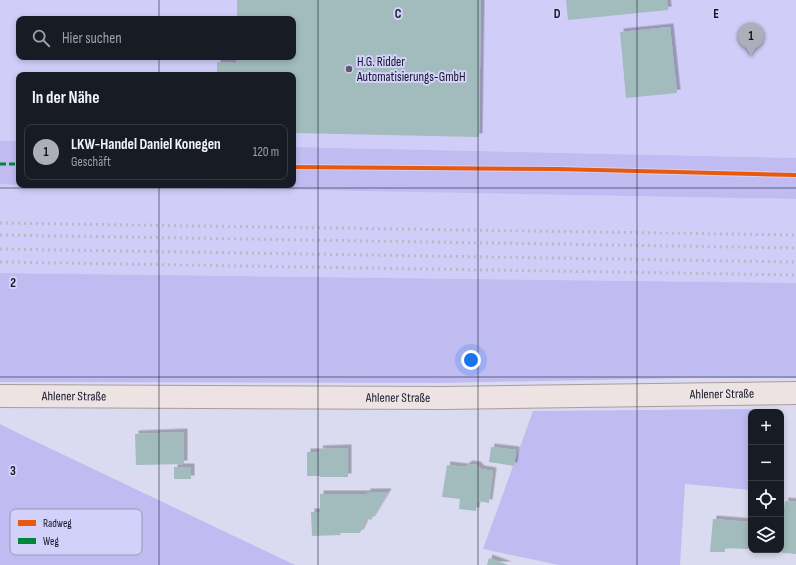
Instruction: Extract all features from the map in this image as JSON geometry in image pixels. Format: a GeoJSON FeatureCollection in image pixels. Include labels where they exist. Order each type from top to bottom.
{"type":"FeatureCollection","features":[{"type":"Feature","properties":{"kind":"main road","name":"Ahlener Straße"},"geometry":{"type":"LineString","coordinates":[[0,396],[445,398],[796,393]]}},
{"type":"Feature","properties":{"kind":"shaded area"},"geometry":{"type":"Polygon","coordinates":[[[0,0],[796,0],[796,158],[296,147],[296,72],[16,72],[16,141],[0,141],[0,0]]]}},
{"type":"Feature","properties":{"kind":"shaded area"},"geometry":{"type":"Polygon","coordinates":[[[0,141],[16,141],[16,185],[0,184],[0,141]]]}},
{"type":"Feature","properties":{"kind":"shaded area"},"geometry":{"type":"Polygon","coordinates":[[[296,147],[796,158],[796,199],[202,188],[296,188],[296,147]]]}},
{"type":"Feature","properties":{"kind":"shaded area"},"geometry":{"type":"Polygon","coordinates":[[[0,184],[16,184],[16,188],[212,188],[796,199],[796,283],[0,273],[0,184]]]}},
{"type":"Feature","properties":{"kind":"shaded area"},"geometry":{"type":"Polygon","coordinates":[[[0,273],[796,283],[796,378],[687,378],[441,383],[0,382],[0,273]]]}},
{"type":"Feature","properties":{"kind":"shaded area"},"geometry":{"type":"Polygon","coordinates":[[[748,409],[748,490],[685,484],[680,565],[559,565],[483,549],[533,411],[748,409]]]}},
{"type":"Feature","properties":{"kind":"shaded area"},"geometry":{"type":"Polygon","coordinates":[[[0,424],[295,565],[0,565],[0,424]]]}},
{"type":"Feature","properties":{"kind":"building","name":"H.G. Ridder Automatisierungs-GmbH"},"geometry":{"type":"Polygon","coordinates":[[[237,0],[481,0],[479,137],[296,133],[296,72],[217,72],[217,62],[236,63],[236,60],[296,60],[296,16],[237,16],[237,0]]]}},
{"type":"Feature","properties":{"kind":"building"},"geometry":{"type":"Polygon","coordinates":[[[566,0],[667,0],[668,10],[568,20],[566,0]]]}},
{"type":"Feature","properties":{"kind":"building"},"geometry":{"type":"Polygon","coordinates":[[[670,27],[677,93],[626,98],[620,32],[670,27]]]}},
{"type":"Feature","properties":{"kind":"building"},"geometry":{"type":"Polygon","coordinates":[[[184,432],[184,464],[136,465],[135,434],[184,432]]]}},
{"type":"Feature","properties":{"kind":"building"},"geometry":{"type":"Polygon","coordinates":[[[491,447],[516,450],[514,466],[489,462],[491,447]]]}},
{"type":"Feature","properties":{"kind":"building"},"geometry":{"type":"Polygon","coordinates":[[[348,448],[348,477],[307,476],[307,452],[320,452],[319,449],[348,448]]]}},
{"type":"Feature","properties":{"kind":"building"},"geometry":{"type":"Polygon","coordinates":[[[469,464],[477,465],[481,469],[493,471],[489,503],[477,501],[476,511],[459,509],[460,499],[442,497],[447,465],[465,467],[469,464]]]}},
{"type":"Feature","properties":{"kind":"building"},"geometry":{"type":"Polygon","coordinates":[[[174,467],[191,467],[191,479],[174,479],[174,467]]]}},
{"type":"Feature","properties":{"kind":"building"},"geometry":{"type":"Polygon","coordinates":[[[367,492],[388,492],[371,520],[367,518],[360,533],[340,533],[341,535],[312,536],[311,512],[320,512],[320,494],[367,494],[367,492]]]}},
{"type":"Feature","properties":{"kind":"building"},"geometry":{"type":"Polygon","coordinates":[[[785,501],[796,502],[796,554],[784,553],[785,501]]]}},
{"type":"Feature","properties":{"kind":"building"},"geometry":{"type":"Polygon","coordinates":[[[713,519],[748,522],[748,549],[725,548],[725,552],[710,552],[713,519]]]}},
{"type":"Feature","properties":{"kind":"building"},"geometry":{"type":"Polygon","coordinates":[[[489,558],[508,565],[487,565],[489,558]]]}},
{"type":"Feature","properties":{"kind":"railway"},"geometry":{"type":"LineString","coordinates":[[0,223],[796,235]]}},
{"type":"Feature","properties":{"kind":"railway"},"geometry":{"type":"LineString","coordinates":[[0,235],[796,248]]}},
{"type":"Feature","properties":{"kind":"railway"},"geometry":{"type":"LineString","coordinates":[[0,249],[796,262]]}},
{"type":"Feature","properties":{"kind":"railway"},"geometry":{"type":"LineString","coordinates":[[0,262],[796,275]]}},
{"type":"Feature","properties":{"kind":"marked path"},"geometry":{"type":"LineString","coordinates":[[0,164],[16,164]]}},
{"type":"Feature","properties":{"kind":"cycle path"},"geometry":{"type":"LineString","coordinates":[[296,167],[557,169],[796,175]]}},
{"type":"Feature","properties":{"kind":"place","name":"LKW-Handel Daniel Konegen"},"geometry":{"type":"Point","coordinates":[751,56]}},
{"type":"Feature","properties":{"kind":"place","name":"H.G. Ridder Automatisierungs-GmbH"},"geometry":{"type":"Point","coordinates":[349,69]}}]}
